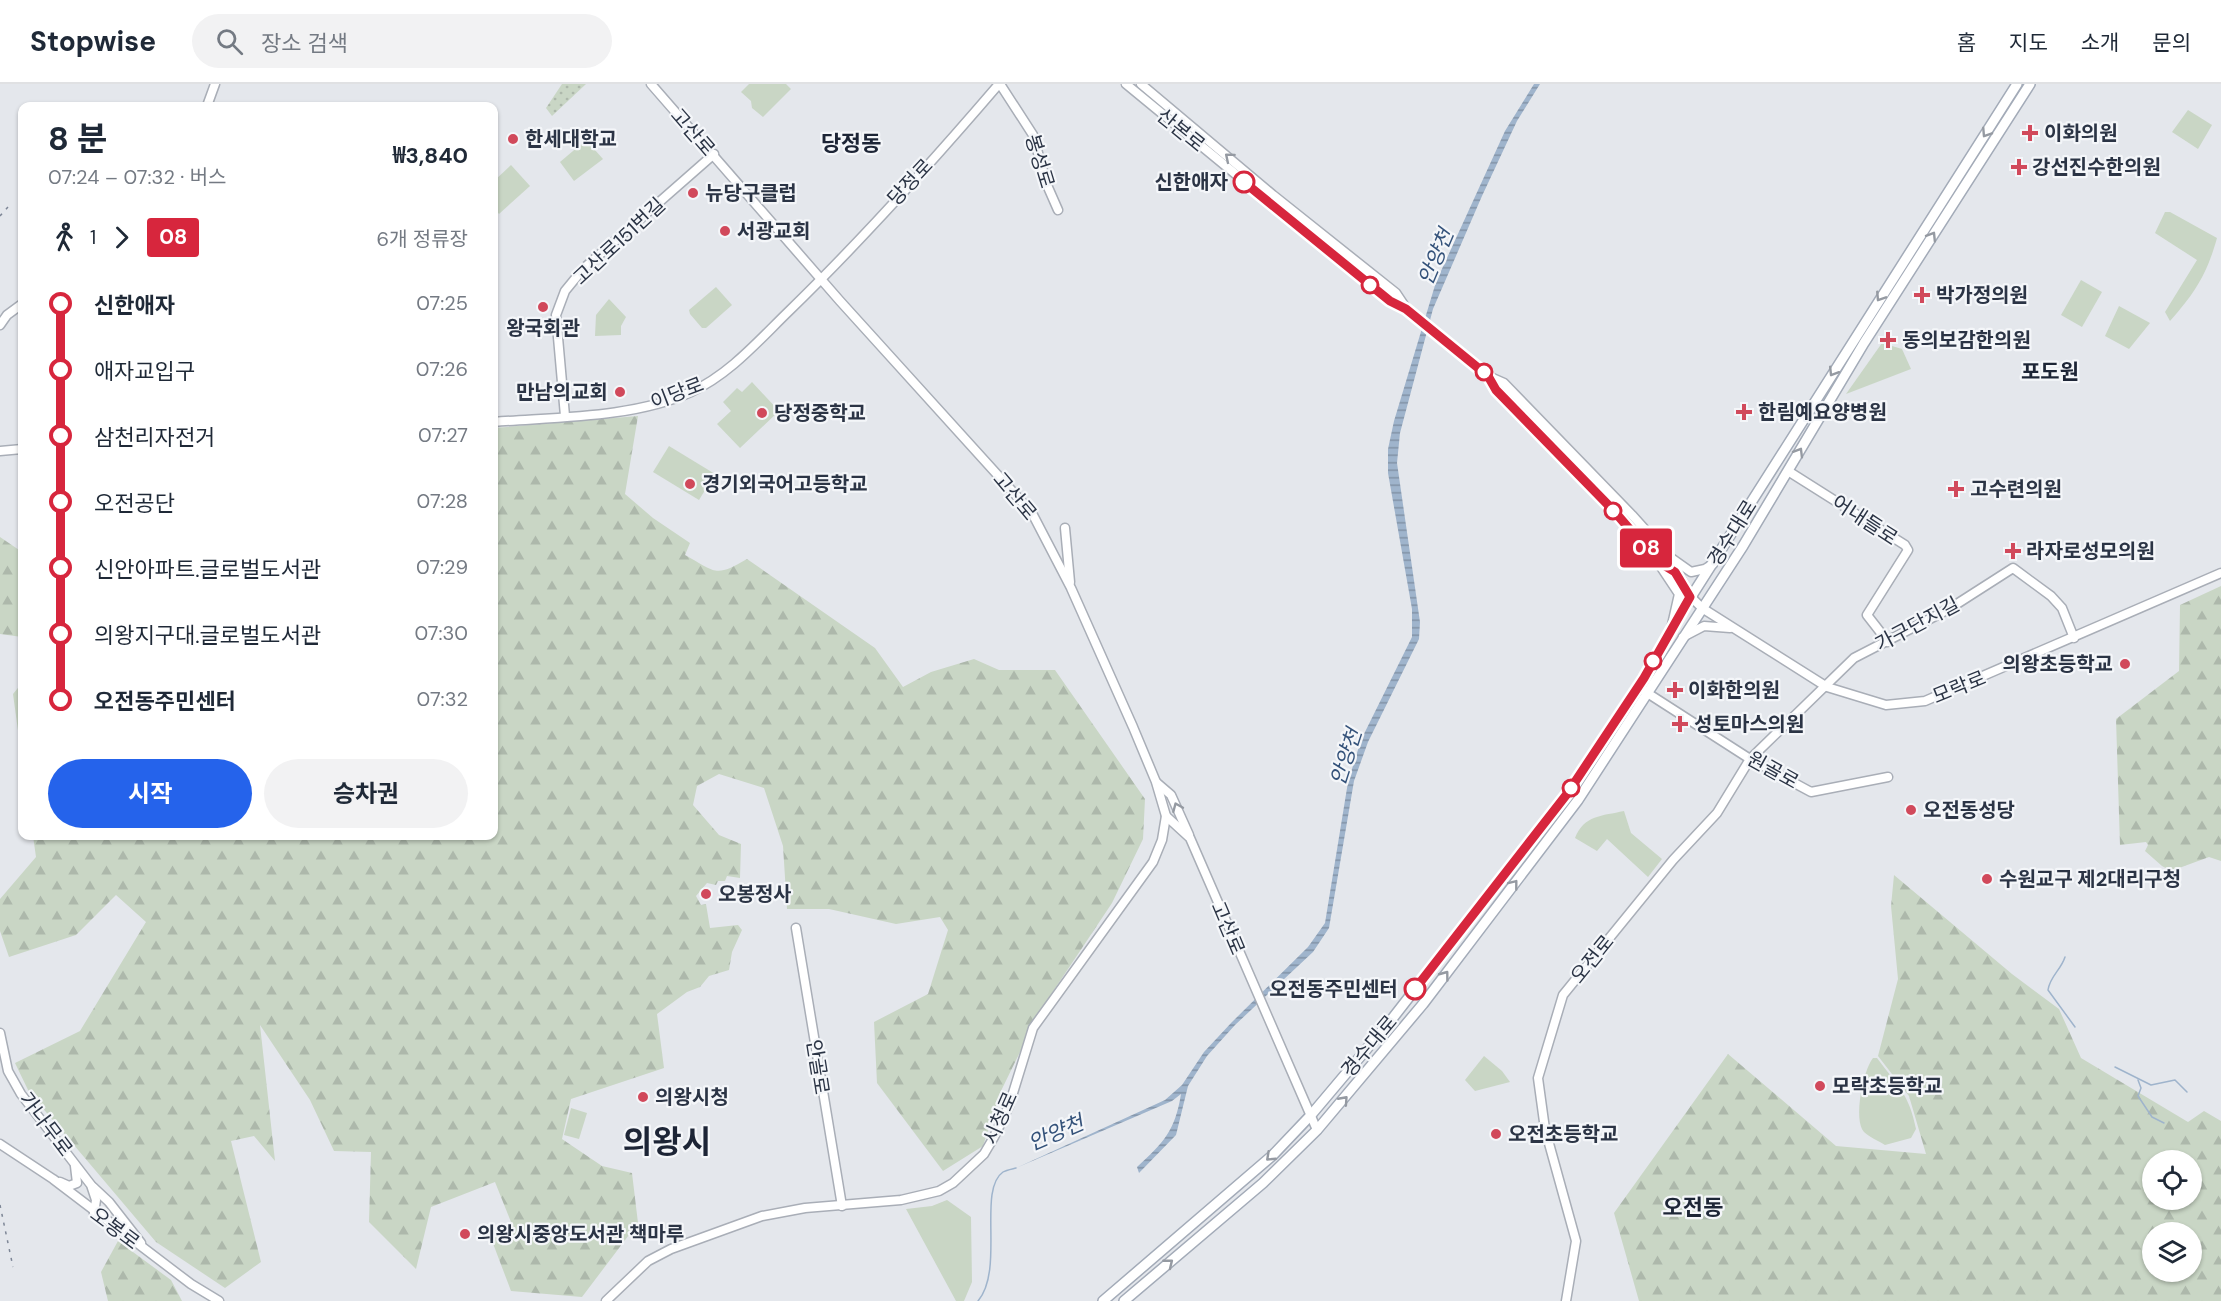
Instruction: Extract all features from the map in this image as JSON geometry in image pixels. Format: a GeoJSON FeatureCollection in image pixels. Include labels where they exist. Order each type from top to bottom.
{"type":"FeatureCollection","features":[{"type":"Feature","properties":{"kind":"main road","name":"경수대로"},"geometry":{"type":"LineString","coordinates":[[1103,1301],[1113,1297],[1273,1155],[1311,1116],[1392,1019],[1567,794],[1638,687],[1690,597],[2017,84]]}},
{"type":"Feature","properties":{"kind":"main road","name":"경수대로"},"geometry":{"type":"LineString","coordinates":[[1125,1301],[1263,1183],[1317,1130],[1423,1004],[1578,801],[1788,471],[1864,344],[2030,86]]}},
{"type":"Feature","properties":{"kind":"street"},"geometry":{"type":"LineString","coordinates":[[208,102],[215,84]]}},
{"type":"Feature","properties":{"kind":"street","name":"고산로"},"geometry":{"type":"LineString","coordinates":[[651,84],[821,280],[1024,502],[1035,518],[1071,588],[1155,782],[1166,816],[1190,838],[1311,1116]]}},
{"type":"Feature","properties":{"kind":"street","name":"봉성로"},"geometry":{"type":"LineString","coordinates":[[1000,84],[1034,135],[1047,185],[1058,210]]}},
{"type":"Feature","properties":{"kind":"street","name":"당정로"},"geometry":{"type":"LineString","coordinates":[[821,280],[1000,84]]}},
{"type":"Feature","properties":{"kind":"street","name":"산본로"},"geometry":{"type":"LineString","coordinates":[[1126,84],[1390,301],[1408,310]]}},
{"type":"Feature","properties":{"kind":"street","name":"산본로"},"geometry":{"type":"LineString","coordinates":[[1141,84],[1273,195],[1396,293],[1408,310]]}},
{"type":"Feature","properties":{"kind":"street","name":"고산로151번길"},"geometry":{"type":"LineString","coordinates":[[565,416],[556,315],[565,291],[583,269],[714,154]]}},
{"type":"Feature","properties":{"kind":"street","name":"이당로"},"geometry":{"type":"LineString","coordinates":[[498,422],[654,405],[691,392],[736,363],[821,280]]}},
{"type":"Feature","properties":{"kind":"street"},"geometry":{"type":"LineString","coordinates":[[0,325],[7,315],[18,307]]}},
{"type":"Feature","properties":{"kind":"street"},"geometry":{"type":"LineString","coordinates":[[1408,310],[1488,376],[1504,383],[1622,503],[1667,554],[1691,572],[1713,564]]}},
{"type":"Feature","properties":{"kind":"street"},"geometry":{"type":"LineString","coordinates":[[1488,376],[1496,390],[1614,511],[1657,561],[1679,594],[1671,629]]}},
{"type":"Feature","properties":{"kind":"street"},"geometry":{"type":"LineString","coordinates":[[0,444],[11,450]]}},
{"type":"Feature","properties":{"kind":"street"},"geometry":{"type":"LineString","coordinates":[[0,451],[18,449]]}},
{"type":"Feature","properties":{"kind":"street","name":"어내들로"},"geometry":{"type":"LineString","coordinates":[[1788,471],[1905,545],[1908,550],[1867,615],[1888,642]]}},
{"type":"Feature","properties":{"kind":"street"},"geometry":{"type":"LineString","coordinates":[[1065,528],[1071,588]]}},
{"type":"Feature","properties":{"kind":"street","name":"모락로"},"geometry":{"type":"LineString","coordinates":[[1667,554],[1690,597],[1702,608],[1827,687],[1886,705],[1925,701],[2221,573]]}},
{"type":"Feature","properties":{"kind":"street"},"geometry":{"type":"LineString","coordinates":[[1657,561],[1675,572]]}},
{"type":"Feature","properties":{"kind":"street","name":"가구단지길"},"geometry":{"type":"LineString","coordinates":[[1827,687],[1854,658],[1949,609],[2013,568],[2051,596],[2062,608],[2074,638]]}},
{"type":"Feature","properties":{"kind":"street"},"geometry":{"type":"LineString","coordinates":[[1683,638],[1704,626],[1734,628]]}},
{"type":"Feature","properties":{"kind":"street","name":"원골로"},"geometry":{"type":"LineString","coordinates":[[1638,687],[1750,759],[1811,792],[1888,777]]}},
{"type":"Feature","properties":{"kind":"street","name":"오전로"},"geometry":{"type":"LineString","coordinates":[[1566,1301],[1576,1241],[1545,1129],[1538,1078],[1563,994],[1673,860],[1717,813],[1750,759],[1827,687]]}},
{"type":"Feature","properties":{"kind":"street"},"geometry":{"type":"LineString","coordinates":[[1155,782],[1172,795],[1190,838]]}},
{"type":"Feature","properties":{"kind":"street","name":"시청로"},"geometry":{"type":"LineString","coordinates":[[606,1301],[648,1261],[671,1249],[762,1216],[805,1208],[901,1200],[939,1191],[984,1154],[1009,1106],[1033,1029],[1153,862],[1162,840],[1166,816]]}},
{"type":"Feature","properties":{"kind":"street"},"geometry":{"type":"LineString","coordinates":[[1162,840],[1170,834],[1180,832],[1190,838]]}},
{"type":"Feature","properties":{"kind":"street","name":"안골로"},"geometry":{"type":"LineString","coordinates":[[796,928],[842,1206]]}},
{"type":"Feature","properties":{"kind":"street","name":"가나무로"},"geometry":{"type":"LineString","coordinates":[[0,1033],[8,1071],[91,1185],[96,1200],[94,1213]]}},
{"type":"Feature","properties":{"kind":"street"},"geometry":{"type":"LineString","coordinates":[[1311,1116],[1317,1130]]}},
{"type":"Feature","properties":{"kind":"street","name":"오봉로"},"geometry":{"type":"LineString","coordinates":[[0,1144],[53,1179],[94,1213],[219,1301]]}},
{"type":"Feature","properties":{"kind":"street"},"geometry":{"type":"LineString","coordinates":[[53,1179],[69,1185],[77,1182],[73,1160]]}},
{"type":"Feature","properties":{"kind":"street"},"geometry":{"type":"LineString","coordinates":[[91,1185],[109,1202],[149,1253]]}},
{"type":"Feature","properties":{"kind":"green space"},"geometry":{"type":"Polygon","coordinates":[[[562,84],[586,84],[552,116],[546,108],[562,84]]]}},
{"type":"Feature","properties":{"kind":"green space"},"geometry":{"type":"Polygon","coordinates":[[[749,84],[786,84],[791,89],[763,117],[752,108],[751,101],[741,92],[749,84]]]}},
{"type":"Feature","properties":{"kind":"green space"},"geometry":{"type":"Polygon","coordinates":[[[2188,110],[2212,125],[2198,149],[2172,132],[2188,110]]]}},
{"type":"Feature","properties":{"kind":"green space"},"geometry":{"type":"Polygon","coordinates":[[[586,140],[603,159],[574,181],[560,162],[586,140]]]}},
{"type":"Feature","properties":{"kind":"green space"},"geometry":{"type":"Polygon","coordinates":[[[511,165],[530,186],[499,214],[498,213],[498,177],[511,165]]]}},
{"type":"Feature","properties":{"kind":"green space"},"geometry":{"type":"Polygon","coordinates":[[[2165,212],[2170,212],[2217,238],[2199,282],[2170,321],[2165,312],[2197,260],[2155,233],[2165,212]]]}},
{"type":"Feature","properties":{"kind":"green space"},"geometry":{"type":"Polygon","coordinates":[[[2081,280],[2102,292],[2082,327],[2061,315],[2081,280]]]}},
{"type":"Feature","properties":{"kind":"green space"},"geometry":{"type":"Polygon","coordinates":[[[716,287],[732,305],[706,328],[702,328],[689,310],[716,287]]]}},
{"type":"Feature","properties":{"kind":"green space"},"geometry":{"type":"Polygon","coordinates":[[[609,299],[626,317],[621,326],[621,335],[595,336],[596,315],[609,299]]]}},
{"type":"Feature","properties":{"kind":"green space"},"geometry":{"type":"Polygon","coordinates":[[[2119,306],[2150,323],[2129,349],[2105,336],[2119,306]]]}},
{"type":"Feature","properties":{"kind":"green space"},"geometry":{"type":"Polygon","coordinates":[[[1882,343],[1902,349],[1911,369],[1846,394],[1882,343]]]}},
{"type":"Feature","properties":{"kind":"green space"},"geometry":{"type":"Polygon","coordinates":[[[752,382],[779,411],[740,448],[717,424],[731,411],[723,402],[737,388],[742,392],[752,382]]]}},
{"type":"Feature","properties":{"kind":"green space"},"geometry":{"type":"Polygon","coordinates":[[[638,416],[625,494],[653,518],[690,543],[685,555],[710,569],[721,571],[747,559],[875,648],[903,687],[931,672],[974,659],[999,670],[1055,670],[1145,799],[1143,839],[1112,903],[1040,1011],[1000,1093],[983,1146],[943,1171],[877,1083],[874,1022],[928,994],[948,930],[940,917],[896,924],[829,909],[787,909],[783,846],[764,788],[719,774],[697,786],[693,805],[719,835],[741,844],[740,878],[727,876],[725,881],[718,881],[716,885],[707,883],[696,896],[701,905],[706,904],[710,928],[738,925],[742,930],[732,952],[729,970],[709,976],[700,987],[687,992],[657,1014],[664,1068],[571,1099],[562,1139],[602,1166],[632,1173],[638,1223],[582,1297],[511,1291],[486,1225],[515,1232],[495,1182],[431,1207],[416,1269],[369,1222],[371,1152],[334,1151],[310,1100],[260,1025],[275,1161],[254,1136],[231,1141],[261,1262],[225,1288],[156,1242],[29,1092],[15,1063],[80,1031],[146,922],[116,895],[76,935],[9,957],[0,931],[0,899],[36,857],[34,840],[498,840],[498,428],[638,416]]]}},
{"type":"Feature","properties":{"kind":"green space"},"geometry":{"type":"Polygon","coordinates":[[[669,446],[715,474],[699,500],[653,472],[669,446]]]}},
{"type":"Feature","properties":{"kind":"green space"},"geometry":{"type":"Polygon","coordinates":[[[0,537],[18,549],[18,636],[0,634],[0,537]]]}},
{"type":"Feature","properties":{"kind":"green space"},"geometry":{"type":"Polygon","coordinates":[[[2221,586],[2221,861],[2209,857],[2171,871],[2145,851],[2148,845],[2146,842],[2120,845],[2116,719],[2179,671],[2180,605],[2221,586]]]}},
{"type":"Feature","properties":{"kind":"green space"},"geometry":{"type":"Polygon","coordinates":[[[18,688],[18,731],[13,694],[18,688]]]}},
{"type":"Feature","properties":{"kind":"green space"},"geometry":{"type":"Polygon","coordinates":[[[1624,811],[1631,833],[1662,859],[1648,877],[1607,839],[1597,851],[1575,838],[1583,825],[1589,821],[1624,811]]]}},
{"type":"Feature","properties":{"kind":"green space"},"geometry":{"type":"Polygon","coordinates":[[[1894,875],[2012,974],[2059,1009],[2081,1058],[2188,1122],[2204,1111],[2221,1121],[2221,1301],[1639,1301],[1614,1213],[1728,1054],[1836,1146],[1926,1154],[1909,1096],[1878,1056],[1898,979],[1891,906],[1894,875]]]}},
{"type":"Feature","properties":{"kind":"green space"},"geometry":{"type":"Polygon","coordinates":[[[1484,1056],[1502,1071],[1510,1082],[1475,1091],[1465,1080],[1484,1056]]]}},
{"type":"Feature","properties":{"kind":"green space"},"geometry":{"type":"Polygon","coordinates":[[[1873,1058],[1877,1058],[1897,1084],[1910,1107],[1916,1129],[1911,1138],[1885,1145],[1866,1134],[1861,1126],[1859,1106],[1866,1073],[1873,1058]]]}},
{"type":"Feature","properties":{"kind":"green space"},"geometry":{"type":"Polygon","coordinates":[[[571,1108],[587,1113],[579,1139],[564,1135],[571,1108]]]}},
{"type":"Feature","properties":{"kind":"green space"},"geometry":{"type":"Polygon","coordinates":[[[947,1200],[971,1217],[972,1282],[964,1301],[956,1301],[906,1209],[932,1206],[947,1200]]]}},
{"type":"Feature","properties":{"kind":"green space"},"geometry":{"type":"Polygon","coordinates":[[[118,1241],[171,1280],[182,1301],[108,1301],[101,1272],[118,1241]]]}},
{"type":"Feature","properties":{"kind":"water"},"geometry":{"type":"Polygon","coordinates":[[[1534,84],[1540,84],[1517,121],[1433,309],[1400,433],[1397,463],[1420,622],[1419,639],[1368,742],[1354,781],[1329,928],[1313,952],[1235,1025],[1207,1056],[1188,1086],[1176,1135],[1139,1173],[1137,1167],[1161,1143],[1172,1127],[1181,1094],[1172,1101],[1016,1168],[1165,1100],[1182,1085],[1204,1052],[1232,1022],[1308,947],[1325,923],[1348,782],[1361,740],[1412,637],[1412,609],[1388,473],[1388,449],[1394,421],[1436,282],[1505,131],[1534,84]]]}},
{"type":"Feature","properties":{"kind":"waterway"},"geometry":{"type":"LineString","coordinates":[[2065,957],[2048,990],[2075,1027]]}},
{"type":"Feature","properties":{"kind":"waterway"},"geometry":{"type":"LineString","coordinates":[[2115,1067],[2151,1085],[2175,1080],[2187,1092]]}},
{"type":"Feature","properties":{"kind":"waterway"},"geometry":{"type":"LineString","coordinates":[[2138,1080],[2141,1088],[2138,1096],[2152,1117],[2164,1123]]}},
{"type":"Feature","properties":{"kind":"waterway","name":"안양천"},"geometry":{"type":"LineString","coordinates":[[978,1301],[986,1287],[990,1270],[992,1195],[996,1181],[1003,1172],[1016,1168]]}},
{"type":"Feature","properties":{"kind":"railway"},"geometry":{"type":"LineString","coordinates":[[0,216],[8,207]]}},
{"type":"Feature","properties":{"kind":"railway"},"geometry":{"type":"LineString","coordinates":[[0,1205],[13,1267]]}},
{"type":"Feature","properties":{"kind":"bus line","name":"08"},"geometry":{"type":"LineString","coordinates":[[1244,182],[1390,301],[1406,309],[1488,376],[1496,390],[1614,511],[1657,561],[1675,572],[1690,597],[1644,678],[1567,794],[1415,989]]}},
{"type":"Feature","properties":{"kind":"place","name":"이화의원"},"geometry":{"type":"Point","coordinates":[2030,133]}},
{"type":"Feature","properties":{"kind":"place","name":"한세대학교"},"geometry":{"type":"Point","coordinates":[513,139]}},
{"type":"Feature","properties":{"kind":"place","name":"강선진수한의원"},"geometry":{"type":"Point","coordinates":[2019,167]}},
{"type":"Feature","properties":{"kind":"place","name":"신한애자"},"geometry":{"type":"Point","coordinates":[1244,182]}},
{"type":"Feature","properties":{"kind":"place","name":"뉴당구클럽"},"geometry":{"type":"Point","coordinates":[693,193]}},
{"type":"Feature","properties":{"kind":"place","name":"서광교회"},"geometry":{"type":"Point","coordinates":[725,231]}},
{"type":"Feature","properties":{"kind":"place","name":"박가정의원"},"geometry":{"type":"Point","coordinates":[1922,295]}},
{"type":"Feature","properties":{"kind":"place","name":"왕국회관"},"geometry":{"type":"Point","coordinates":[543,307]}},
{"type":"Feature","properties":{"kind":"place","name":"동의보감한의원"},"geometry":{"type":"Point","coordinates":[1888,340]}},
{"type":"Feature","properties":{"kind":"place","name":"만남의교회"},"geometry":{"type":"Point","coordinates":[620,392]}},
{"type":"Feature","properties":{"kind":"place","name":"한림예요양병원"},"geometry":{"type":"Point","coordinates":[1744,412]}},
{"type":"Feature","properties":{"kind":"place","name":"당정중학교"},"geometry":{"type":"Point","coordinates":[762,413]}},
{"type":"Feature","properties":{"kind":"place","name":"경기외국어고등학교"},"geometry":{"type":"Point","coordinates":[690,484]}},
{"type":"Feature","properties":{"kind":"place","name":"고수련의원"},"geometry":{"type":"Point","coordinates":[1956,489]}},
{"type":"Feature","properties":{"kind":"place","name":"라자로성모의원"},"geometry":{"type":"Point","coordinates":[2013,551]}},
{"type":"Feature","properties":{"kind":"place","name":"의왕초등학교"},"geometry":{"type":"Point","coordinates":[2125,664]}},
{"type":"Feature","properties":{"kind":"place","name":"이화한의원"},"geometry":{"type":"Point","coordinates":[1675,690]}},
{"type":"Feature","properties":{"kind":"place","name":"성토마스의원"},"geometry":{"type":"Point","coordinates":[1680,724]}},
{"type":"Feature","properties":{"kind":"place","name":"오전동성당"},"geometry":{"type":"Point","coordinates":[1911,810]}},
{"type":"Feature","properties":{"kind":"place","name":"수원교구 제2대리구청"},"geometry":{"type":"Point","coordinates":[1987,879]}},
{"type":"Feature","properties":{"kind":"place","name":"오봉정사"},"geometry":{"type":"Point","coordinates":[706,894]}},
{"type":"Feature","properties":{"kind":"place","name":"오전동주민센터"},"geometry":{"type":"Point","coordinates":[1415,989]}},
{"type":"Feature","properties":{"kind":"place","name":"모락초등학교"},"geometry":{"type":"Point","coordinates":[1820,1086]}},
{"type":"Feature","properties":{"kind":"place","name":"의왕시청"},"geometry":{"type":"Point","coordinates":[643,1097]}},
{"type":"Feature","properties":{"kind":"place","name":"오전초등학교"},"geometry":{"type":"Point","coordinates":[1496,1134]}},
{"type":"Feature","properties":{"kind":"place","name":"의왕시중앙도서관 책마루"},"geometry":{"type":"Point","coordinates":[465,1234]}},
{"type":"Feature","properties":{"kind":"district","name":"당정동"},"geometry":{"type":"Point","coordinates":[851,143]}},
{"type":"Feature","properties":{"kind":"district","name":"포도원"},"geometry":{"type":"Point","coordinates":[2050,372]}},
{"type":"Feature","properties":{"kind":"district","name":"의왕시"},"geometry":{"type":"Point","coordinates":[667,1142]}},
{"type":"Feature","properties":{"kind":"district","name":"오전동"},"geometry":{"type":"Point","coordinates":[1693,1207]}}]}
